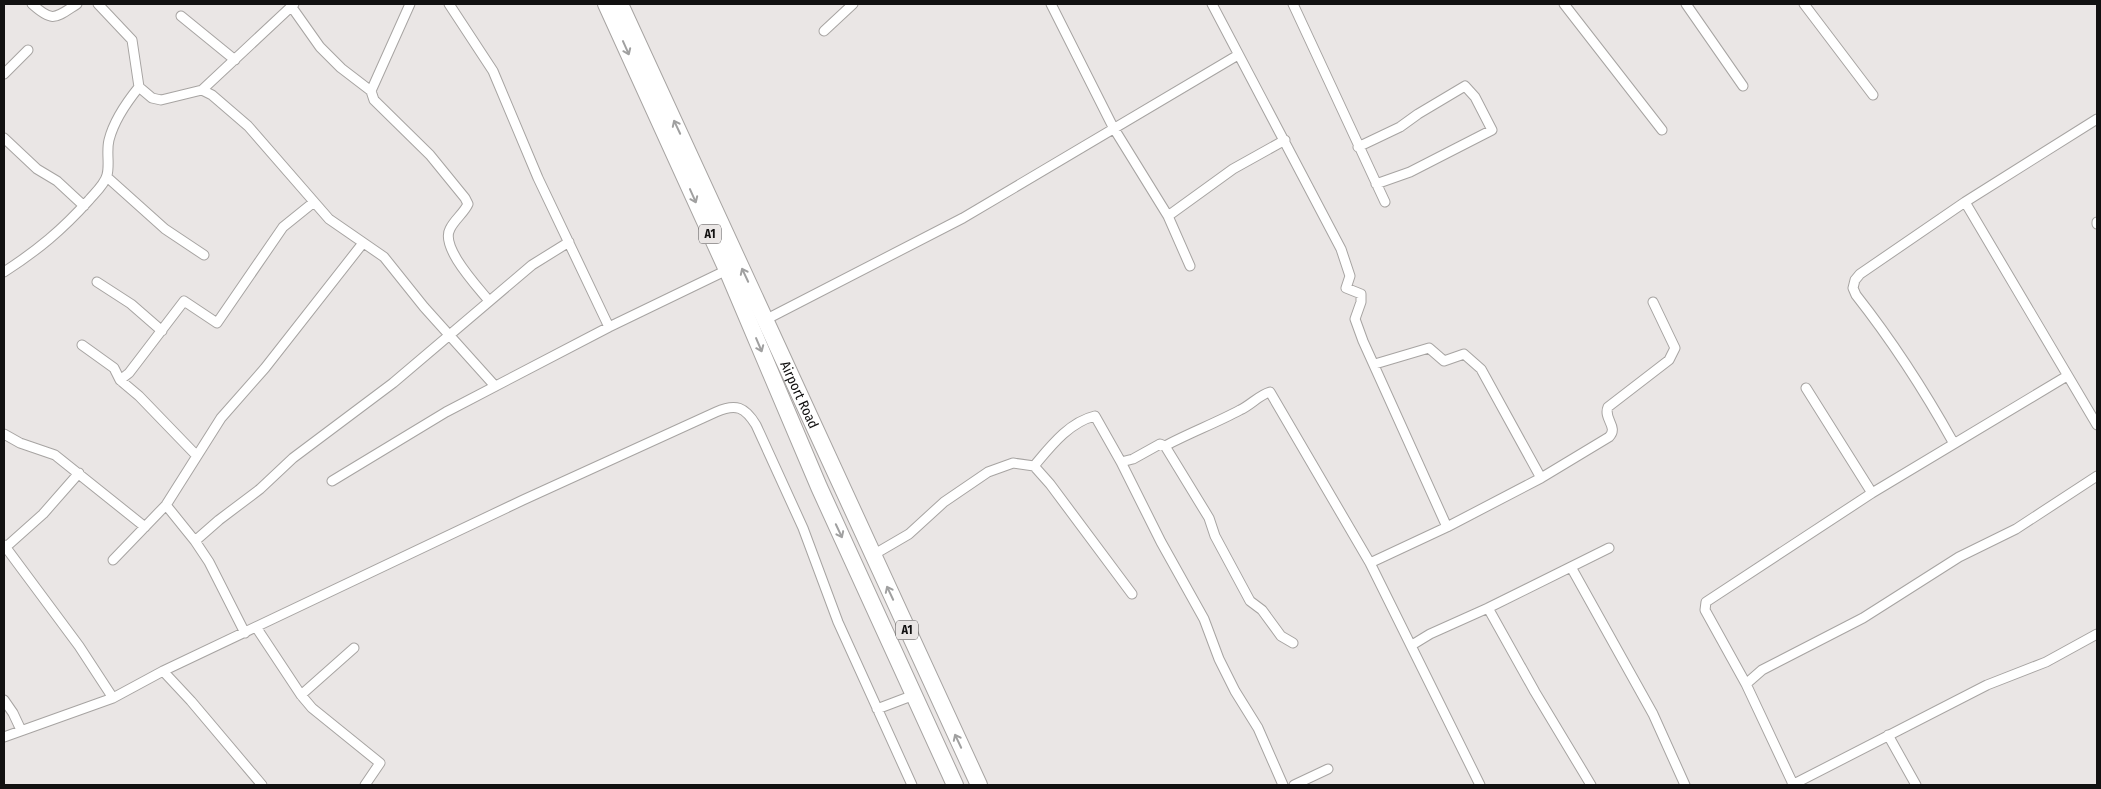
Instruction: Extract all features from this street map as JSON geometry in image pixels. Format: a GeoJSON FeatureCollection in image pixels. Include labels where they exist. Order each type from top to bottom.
{"type":"FeatureCollection","features":[{"type":"Feature","properties":{"kind":"highway","name":"Airport Road"},"geometry":{"type":"LineString","coordinates":[[606,4],[727,270],[819,487],[955,785]]}},
{"type":"Feature","properties":{"kind":"highway","name":"Airport Road"},"geometry":{"type":"LineString","coordinates":[[620,4],[979,785]]}},
{"type":"Feature","properties":{"kind":"street"},"geometry":{"type":"LineString","coordinates":[[32,4],[47,16],[55,17],[77,4]]}},
{"type":"Feature","properties":{"kind":"street"},"geometry":{"type":"LineString","coordinates":[[98,4],[132,40],[139,87],[152,98],[161,100],[202,90],[292,5],[320,47],[341,68],[371,91],[374,100],[430,155],[468,204],[450,229],[447,240],[452,252],[489,301]]}},
{"type":"Feature","properties":{"kind":"street"},"geometry":{"type":"LineString","coordinates":[[371,91],[410,4]]}},
{"type":"Feature","properties":{"kind":"street"},"geometry":{"type":"LineString","coordinates":[[449,4],[493,71],[538,178],[609,327]]}},
{"type":"Feature","properties":{"kind":"street"},"geometry":{"type":"LineString","coordinates":[[824,31],[853,4]]}},
{"type":"Feature","properties":{"kind":"street"},"geometry":{"type":"LineString","coordinates":[[1051,4],[1113,127],[1168,216],[1190,266]]}},
{"type":"Feature","properties":{"kind":"street"},"geometry":{"type":"LineString","coordinates":[[1212,4],[1341,249],[1350,276],[1346,288],[1361,294],[1361,302],[1355,319],[1363,341],[1448,527]]}},
{"type":"Feature","properties":{"kind":"street"},"geometry":{"type":"LineString","coordinates":[[1292,4],[1385,202]]}},
{"type":"Feature","properties":{"kind":"street"},"geometry":{"type":"LineString","coordinates":[[1564,4],[1662,130]]}},
{"type":"Feature","properties":{"kind":"street"},"geometry":{"type":"LineString","coordinates":[[1686,4],[1743,86]]}},
{"type":"Feature","properties":{"kind":"street"},"geometry":{"type":"LineString","coordinates":[[1804,4],[1873,95]]}},
{"type":"Feature","properties":{"kind":"street"},"geometry":{"type":"LineString","coordinates":[[181,16],[235,60]]}},
{"type":"Feature","properties":{"kind":"street"},"geometry":{"type":"LineString","coordinates":[[4,74],[28,50]]}},
{"type":"Feature","properties":{"kind":"street"},"geometry":{"type":"LineString","coordinates":[[765,320],[963,218],[1113,127],[1238,55]]}},
{"type":"Feature","properties":{"kind":"street"},"geometry":{"type":"LineString","coordinates":[[1358,147],[1400,127],[1465,86],[1475,97],[1492,130],[1410,172],[1376,184]]}},
{"type":"Feature","properties":{"kind":"street"},"geometry":{"type":"LineString","coordinates":[[4,272],[45,244],[84,206],[107,177],[108,142],[113,127],[122,109],[139,87]]}},
{"type":"Feature","properties":{"kind":"street"},"geometry":{"type":"LineString","coordinates":[[202,90],[248,126],[329,218],[384,257],[424,308],[494,386]]}},
{"type":"Feature","properties":{"kind":"street"},"geometry":{"type":"LineString","coordinates":[[1953,442],[1894,343],[1853,288],[1855,280],[1860,274],[1965,202],[2097,119]]}},
{"type":"Feature","properties":{"kind":"street"},"geometry":{"type":"LineString","coordinates":[[4,138],[37,169],[57,181],[84,206]]}},
{"type":"Feature","properties":{"kind":"street"},"geometry":{"type":"LineString","coordinates":[[1168,216],[1232,168],[1285,140]]}},
{"type":"Feature","properties":{"kind":"street"},"geometry":{"type":"LineString","coordinates":[[107,177],[165,229],[204,255]]}},
{"type":"Feature","properties":{"kind":"street"},"geometry":{"type":"LineString","coordinates":[[120,380],[129,373],[184,301],[217,323],[283,227],[314,202]]}},
{"type":"Feature","properties":{"kind":"street"},"geometry":{"type":"LineString","coordinates":[[1965,202],[2067,376],[2097,423]]}},
{"type":"Feature","properties":{"kind":"street"},"geometry":{"type":"LineString","coordinates":[[195,540],[260,489],[294,458],[393,383],[532,265],[569,242]]}},
{"type":"Feature","properties":{"kind":"street"},"geometry":{"type":"LineString","coordinates":[[113,560],[166,505],[221,418],[265,368],[363,243]]}},
{"type":"Feature","properties":{"kind":"street"},"geometry":{"type":"LineString","coordinates":[[332,482],[446,412],[494,386],[609,327],[727,270]]}},
{"type":"Feature","properties":{"kind":"street"},"geometry":{"type":"LineString","coordinates":[[97,282],[131,304],[162,331]]}},
{"type":"Feature","properties":{"kind":"street"},"geometry":{"type":"LineString","coordinates":[[1370,563],[1448,527],[1541,478],[1613,434],[1613,428],[1607,417],[1608,408],[1674,354],[1675,348],[1653,302]]}},
{"type":"Feature","properties":{"kind":"street"},"geometry":{"type":"LineString","coordinates":[[82,345],[114,368],[120,380],[139,396],[197,456]]}},
{"type":"Feature","properties":{"kind":"street"},"geometry":{"type":"LineString","coordinates":[[1375,364],[1429,348],[1444,361],[1464,354],[1481,369],[1541,478]]}},
{"type":"Feature","properties":{"kind":"street"},"geometry":{"type":"LineString","coordinates":[[2067,376],[1953,442],[1872,493],[1706,602],[1705,610],[1798,784],[1888,735],[1987,685],[2046,662],[2097,634]]}},
{"type":"Feature","properties":{"kind":"street"},"geometry":{"type":"LineString","coordinates":[[1806,388],[1872,493]]}},
{"type":"Feature","properties":{"kind":"street"},"geometry":{"type":"LineString","coordinates":[[1165,446],[1229,416],[1250,405],[1262,394],[1270,392],[1370,563],[1480,785]]}},
{"type":"Feature","properties":{"kind":"street"},"geometry":{"type":"LineString","coordinates":[[4,737],[113,698],[163,671],[567,480],[726,407],[735,407],[750,415],[756,425],[803,528],[838,622],[912,785]]}},
{"type":"Feature","properties":{"kind":"street"},"geometry":{"type":"LineString","coordinates":[[1034,466],[1050,446],[1062,435],[1083,419],[1095,416],[1204,619],[1219,660],[1235,691],[1258,728],[1283,785]]}},
{"type":"Feature","properties":{"kind":"street"},"geometry":{"type":"LineString","coordinates":[[4,434],[26,445],[55,455],[145,527]]}},
{"type":"Feature","properties":{"kind":"street"},"geometry":{"type":"LineString","coordinates":[[1121,462],[1133,459],[1160,444],[1165,446],[1209,518],[1215,536],[1250,601],[1262,610],[1281,636],[1293,643]]}},
{"type":"Feature","properties":{"kind":"street"},"geometry":{"type":"LineString","coordinates":[[873,555],[909,534],[944,502],[988,472],[1013,463],[1034,466],[1050,484],[1132,594]]}},
{"type":"Feature","properties":{"kind":"street"},"geometry":{"type":"LineString","coordinates":[[79,473],[43,514],[5,546],[23,574],[79,646],[113,698]]}},
{"type":"Feature","properties":{"kind":"street"},"geometry":{"type":"LineString","coordinates":[[1746,684],[1762,670],[1863,618],[1959,557],[2016,529],[2097,476]]}},
{"type":"Feature","properties":{"kind":"street"},"geometry":{"type":"LineString","coordinates":[[166,505],[195,540],[210,562],[245,632]]}},
{"type":"Feature","properties":{"kind":"street"},"geometry":{"type":"LineString","coordinates":[[1412,645],[1430,634],[1488,608],[1609,548]]}},
{"type":"Feature","properties":{"kind":"street"},"geometry":{"type":"LineString","coordinates":[[1571,567],[1653,714],[1685,785]]}},
{"type":"Feature","properties":{"kind":"street"},"geometry":{"type":"LineString","coordinates":[[1488,608],[1535,692],[1591,785]]}},
{"type":"Feature","properties":{"kind":"street"},"geometry":{"type":"LineString","coordinates":[[256,627],[301,695],[312,708],[339,732],[380,763],[366,785]]}},
{"type":"Feature","properties":{"kind":"street"},"geometry":{"type":"LineString","coordinates":[[301,695],[354,648]]}},
{"type":"Feature","properties":{"kind":"street"},"geometry":{"type":"LineString","coordinates":[[163,671],[192,701],[262,785]]}},
{"type":"Feature","properties":{"kind":"street"},"geometry":{"type":"LineString","coordinates":[[877,709],[914,695]]}},
{"type":"Feature","properties":{"kind":"street"},"geometry":{"type":"LineString","coordinates":[[4,700],[13,712],[21,730]]}},
{"type":"Feature","properties":{"kind":"street"},"geometry":{"type":"LineString","coordinates":[[1888,735],[1916,785]]}},
{"type":"Feature","properties":{"kind":"street"},"geometry":{"type":"LineString","coordinates":[[1294,785],[1328,769]]}}]}
